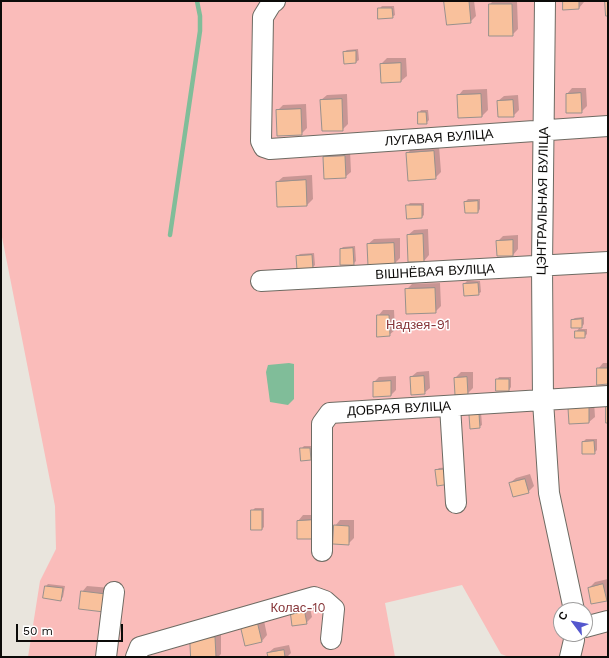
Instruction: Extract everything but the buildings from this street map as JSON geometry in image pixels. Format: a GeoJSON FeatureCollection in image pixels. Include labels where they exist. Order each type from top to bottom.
{"type":"FeatureCollection","features":[{"type":"Feature","properties":{"kind":"street","name":"ЛУГАВАЯ ВУЛІЦА"},"geometry":{"type":"LineString","coordinates":[[275,1],[271,4],[263,17],[261,141],[264,147],[270,149],[608,126]]}},
{"type":"Feature","properties":{"kind":"street","name":"ЦЭНТРАЛЬНАЯ ВУЛІЦА"},"geometry":{"type":"LineString","coordinates":[[545,1],[542,266],[543,401],[548,493],[572,602]]}},
{"type":"Feature","properties":{"kind":"street","name":"ВІШНЁВАЯ ВУЛІЦА"},"geometry":{"type":"LineString","coordinates":[[262,282],[608,262]]}},
{"type":"Feature","properties":{"kind":"street","name":"ДОБРАЯ ВУЛІЦА"},"geometry":{"type":"LineString","coordinates":[[322,551],[322,424],[330,413],[608,396]]}},
{"type":"Feature","properties":{"kind":"street"},"geometry":{"type":"LineString","coordinates":[[450,406],[456,502]]}},
{"type":"Feature","properties":{"kind":"street"},"geometry":{"type":"LineString","coordinates":[[106,657],[114,592]]}},
{"type":"Feature","properties":{"kind":"street"},"geometry":{"type":"LineString","coordinates":[[136,657],[140,647],[314,597],[325,601],[334,609],[332,639]]}},
{"type":"Feature","properties":{"kind":"street"},"geometry":{"type":"LineString","coordinates":[[593,625],[608,621]]}},
{"type":"Feature","properties":{"kind":"street"},"geometry":{"type":"LineString","coordinates":[[570,657],[574,642]]}},
{"type":"Feature","properties":{"kind":"green space"},"geometry":{"type":"Polygon","coordinates":[[[1,1],[608,1],[608,657],[509,657],[501,654],[462,585],[385,603],[395,657],[28,657],[40,581],[56,549],[55,506],[1,232],[1,1]]]}},
{"type":"Feature","properties":{"kind":"shaded area"},"geometry":{"type":"Polygon","coordinates":[[[294,364],[294,399],[288,405],[270,402],[266,372],[268,365],[294,364]]]}},
{"type":"Feature","properties":{"kind":"waterway"},"geometry":{"type":"LineString","coordinates":[[170,235],[200,31],[200,16],[197,1]]}},
{"type":"Feature","properties":{"kind":"park label","name":"Надзея-91"},"geometry":{"type":"Point","coordinates":[418,325]}},
{"type":"Feature","properties":{"kind":"park label","name":"Колас-10"},"geometry":{"type":"Point","coordinates":[298,608]}}]}
